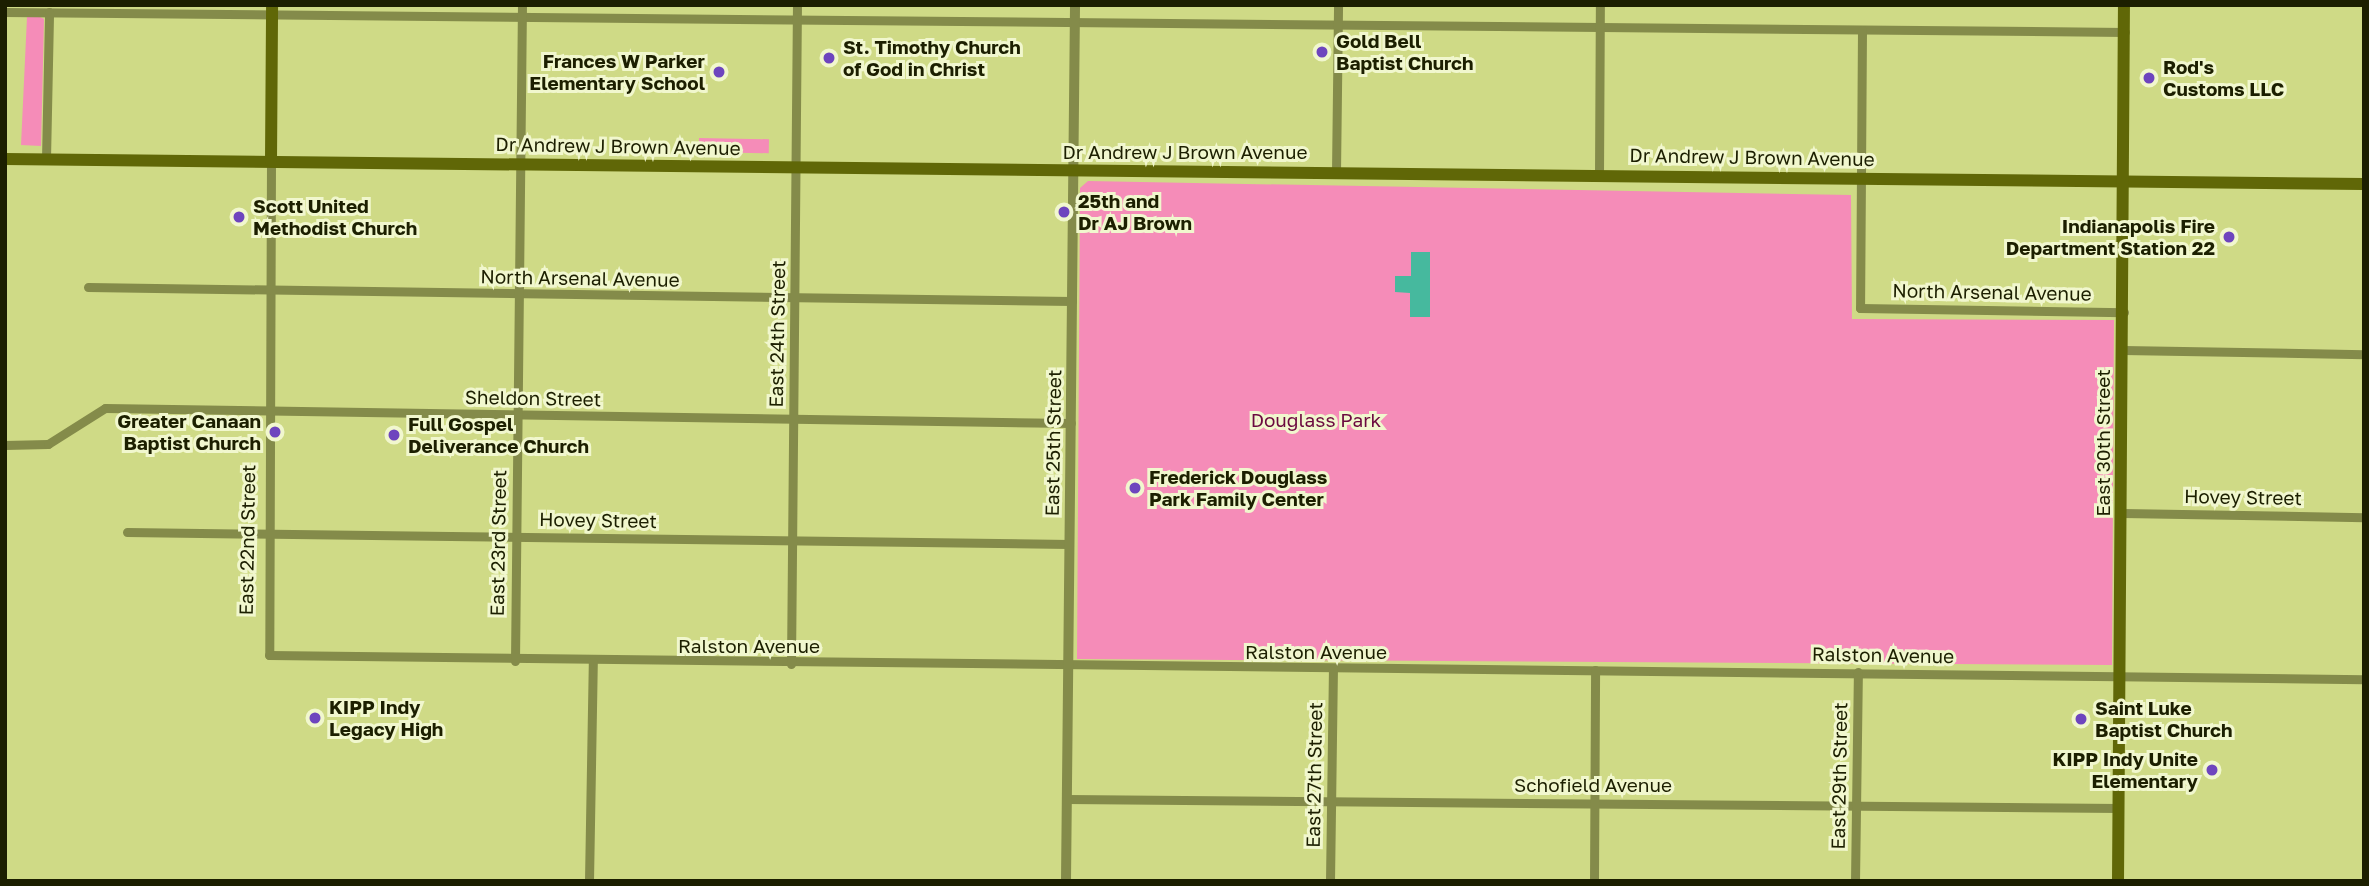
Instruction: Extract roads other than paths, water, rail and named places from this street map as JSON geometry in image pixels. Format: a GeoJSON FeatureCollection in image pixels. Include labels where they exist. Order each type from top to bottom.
{"type":"FeatureCollection","features":[{"type":"Feature","properties":{"kind":"main road","name":"East 30th Street"},"geometry":{"type":"LineString","coordinates":[[2118,881],[2123,513],[2124,5]]}},
{"type":"Feature","properties":{"kind":"main road","name":"East 22nd Street"},"geometry":{"type":"LineString","coordinates":[[271,161],[272,10]]}},
{"type":"Feature","properties":{"kind":"main road","name":"Dr Andrew J Brown Avenue"},"geometry":{"type":"LineString","coordinates":[[5,159],[2364,184]]}},
{"type":"Feature","properties":{"kind":"street","name":"East 23rd Street"},"geometry":{"type":"LineString","coordinates":[[515,661],[522,5]]}},
{"type":"Feature","properties":{"kind":"street","name":"East 24th Street"},"geometry":{"type":"LineString","coordinates":[[791,664],[797,5]]}},
{"type":"Feature","properties":{"kind":"street","name":"East 25th Street"},"geometry":{"type":"LineString","coordinates":[[1066,881],[1075,5]]}},
{"type":"Feature","properties":{"kind":"street"},"geometry":{"type":"LineString","coordinates":[[1336,173],[1338,5]]}},
{"type":"Feature","properties":{"kind":"street"},"geometry":{"type":"LineString","coordinates":[[1599,175],[1600,5]]}},
{"type":"Feature","properties":{"kind":"street"},"geometry":{"type":"LineString","coordinates":[[5,12],[272,10],[522,17],[2124,32]]}},
{"type":"Feature","properties":{"kind":"street"},"geometry":{"type":"LineString","coordinates":[[46,159],[49,12]]}},
{"type":"Feature","properties":{"kind":"street"},"geometry":{"type":"LineString","coordinates":[[1862,30],[1862,177]]}},
{"type":"Feature","properties":{"kind":"street","name":"East 22nd Street"},"geometry":{"type":"LineString","coordinates":[[269,655],[267,532],[271,161]]}},
{"type":"Feature","properties":{"kind":"street","name":"North Arsenal Avenue"},"geometry":{"type":"LineString","coordinates":[[1862,177],[1860,308],[2123,312]]}},
{"type":"Feature","properties":{"kind":"street","name":"North Arsenal Avenue"},"geometry":{"type":"LineString","coordinates":[[88,288],[1072,301]]}},
{"type":"Feature","properties":{"kind":"street"},"geometry":{"type":"LineString","coordinates":[[2123,350],[2364,354]]}},
{"type":"Feature","properties":{"kind":"street","name":"Sheldon Street"},"geometry":{"type":"LineString","coordinates":[[5,444],[48,444],[105,408],[1071,423]]}},
{"type":"Feature","properties":{"kind":"street","name":"Hovey Street"},"geometry":{"type":"LineString","coordinates":[[2123,513],[2364,517]]}},
{"type":"Feature","properties":{"kind":"street","name":"Hovey Street"},"geometry":{"type":"LineString","coordinates":[[127,532],[1069,544]]}},
{"type":"Feature","properties":{"kind":"street","name":"Ralston Avenue"},"geometry":{"type":"LineString","coordinates":[[269,655],[593,662],[1858,672],[2364,679]]}},
{"type":"Feature","properties":{"kind":"street"},"geometry":{"type":"LineString","coordinates":[[590,881],[593,662]]}},
{"type":"Feature","properties":{"kind":"street","name":"East 27th Street"},"geometry":{"type":"LineString","coordinates":[[1330,881],[1333,669]]}},
{"type":"Feature","properties":{"kind":"street"},"geometry":{"type":"LineString","coordinates":[[1594,881],[1595,670]]}},
{"type":"Feature","properties":{"kind":"street","name":"East 29th Street"},"geometry":{"type":"LineString","coordinates":[[1855,881],[1858,672]]}},
{"type":"Feature","properties":{"kind":"street","name":"Schofield Avenue"},"geometry":{"type":"LineString","coordinates":[[1067,799],[2119,808]]}},
{"type":"Feature","properties":{"kind":"water"},"geometry":{"type":"Polygon","coordinates":[[[1411,252],[1430,252],[1430,317],[1410,317],[1410,293],[1395,292],[1395,276],[1411,276],[1411,252]]]}},
{"type":"Feature","properties":{"kind":"place","name":"Gold Bell Baptist Church"},"geometry":{"type":"Point","coordinates":[1322,52]}},
{"type":"Feature","properties":{"kind":"place","name":"St. Timothy Church of God in Christ"},"geometry":{"type":"Point","coordinates":[829,58]}},
{"type":"Feature","properties":{"kind":"place","name":"Frances W Parker Elementary School"},"geometry":{"type":"Point","coordinates":[719,72]}},
{"type":"Feature","properties":{"kind":"place","name":"Rod's Customs LLC"},"geometry":{"type":"Point","coordinates":[2149,78]}},
{"type":"Feature","properties":{"kind":"place","name":"25th and Dr AJ Brown"},"geometry":{"type":"Point","coordinates":[1064,212]}},
{"type":"Feature","properties":{"kind":"place","name":"Scott United Methodist Church"},"geometry":{"type":"Point","coordinates":[239,217]}},
{"type":"Feature","properties":{"kind":"place","name":"Indianapolis Fire Department Station 22"},"geometry":{"type":"Point","coordinates":[2229,237]}},
{"type":"Feature","properties":{"kind":"place","name":"Greater Canaan Baptist Church"},"geometry":{"type":"Point","coordinates":[275,432]}},
{"type":"Feature","properties":{"kind":"place","name":"Full Gospel Deliverance Church"},"geometry":{"type":"Point","coordinates":[394,435]}},
{"type":"Feature","properties":{"kind":"place","name":"Frederick Douglass Park Family Center"},"geometry":{"type":"Point","coordinates":[1135,488]}},
{"type":"Feature","properties":{"kind":"place","name":"KIPP Indy Legacy High"},"geometry":{"type":"Point","coordinates":[315,718]}},
{"type":"Feature","properties":{"kind":"place","name":"Saint Luke Baptist Church"},"geometry":{"type":"Point","coordinates":[2081,719]}},
{"type":"Feature","properties":{"kind":"place","name":"KIPP Indy Unite Elementary"},"geometry":{"type":"Point","coordinates":[2212,770]}},
{"type":"Feature","properties":{"kind":"park label","name":"Douglass Park"},"geometry":{"type":"Point","coordinates":[1316,420]}}]}
